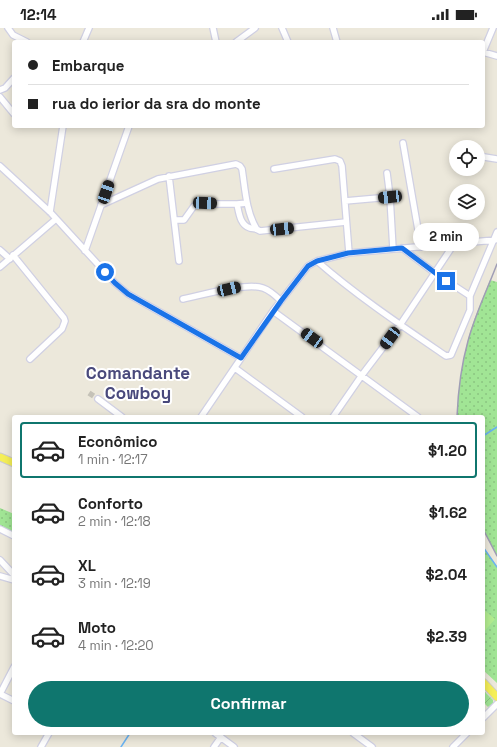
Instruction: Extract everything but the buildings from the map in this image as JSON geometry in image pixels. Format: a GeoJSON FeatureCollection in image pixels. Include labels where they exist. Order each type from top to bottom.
{"type":"FeatureCollection","features":[{"type":"Feature","properties":{"kind":"main road"},"geometry":{"type":"LineString","coordinates":[[0,458],[12,463]]}},
{"type":"Feature","properties":{"kind":"main road"},"geometry":{"type":"LineString","coordinates":[[485,684],[497,697]]}},
{"type":"Feature","properties":{"kind":"street"},"geometry":{"type":"LineString","coordinates":[[8,28],[13,35],[23,40]]}},
{"type":"Feature","properties":{"kind":"street"},"geometry":{"type":"LineString","coordinates":[[84,40],[89,28]]}},
{"type":"Feature","properties":{"kind":"street"},"geometry":{"type":"LineString","coordinates":[[213,28],[216,40]]}},
{"type":"Feature","properties":{"kind":"street"},"geometry":{"type":"LineString","coordinates":[[239,40],[255,28]]}},
{"type":"Feature","properties":{"kind":"street"},"geometry":{"type":"LineString","coordinates":[[282,28],[287,40]]}},
{"type":"Feature","properties":{"kind":"street"},"geometry":{"type":"LineString","coordinates":[[333,28],[336,40]]}},
{"type":"Feature","properties":{"kind":"street"},"geometry":{"type":"LineString","coordinates":[[485,47],[493,28]]}},
{"type":"Feature","properties":{"kind":"street"},"geometry":{"type":"LineString","coordinates":[[485,53],[497,56]]}},
{"type":"Feature","properties":{"kind":"street"},"geometry":{"type":"LineString","coordinates":[[0,90],[5,88],[12,80]]}},
{"type":"Feature","properties":{"kind":"street"},"geometry":{"type":"LineString","coordinates":[[0,97],[12,112]]}},
{"type":"Feature","properties":{"kind":"street"},"geometry":{"type":"LineString","coordinates":[[50,212],[63,128]]}},
{"type":"Feature","properties":{"kind":"street"},"geometry":{"type":"LineString","coordinates":[[85,251],[128,128]]}},
{"type":"Feature","properties":{"kind":"street"},"geometry":{"type":"LineString","coordinates":[[403,143],[421,247]]}},
{"type":"Feature","properties":{"kind":"street"},"geometry":{"type":"LineString","coordinates":[[485,157],[497,159]]}},
{"type":"Feature","properties":{"kind":"street"},"geometry":{"type":"LineString","coordinates":[[274,169],[335,159],[340,161],[342,166],[348,253]]}},
{"type":"Feature","properties":{"kind":"street"},"geometry":{"type":"LineString","coordinates":[[101,205],[150,182],[169,176],[236,164],[242,169],[247,203],[252,222],[260,231],[346,222]]}},
{"type":"Feature","properties":{"kind":"street"},"geometry":{"type":"LineString","coordinates":[[0,166],[50,212],[115,283],[128,294],[241,358]]}},
{"type":"Feature","properties":{"kind":"street"},"geometry":{"type":"LineString","coordinates":[[387,173],[393,248]]}},
{"type":"Feature","properties":{"kind":"street"},"geometry":{"type":"LineString","coordinates":[[169,176],[180,261]]}},
{"type":"Feature","properties":{"kind":"street"},"geometry":{"type":"LineString","coordinates":[[345,201],[390,197]]}},
{"type":"Feature","properties":{"kind":"street"},"geometry":{"type":"LineString","coordinates":[[175,220],[184,220],[194,206],[200,204],[247,203]]}},
{"type":"Feature","properties":{"kind":"street"},"geometry":{"type":"LineString","coordinates":[[237,204],[239,217],[242,222],[250,228],[256,228]]}},
{"type":"Feature","properties":{"kind":"street"},"geometry":{"type":"LineString","coordinates":[[0,267],[56,219]]}},
{"type":"Feature","properties":{"kind":"street"},"geometry":{"type":"LineString","coordinates":[[317,261],[342,282],[400,325],[446,356],[451,355],[470,310],[470,296],[495,240],[497,232]]}},
{"type":"Feature","properties":{"kind":"street"},"geometry":{"type":"LineString","coordinates":[[202,415],[273,311],[308,266],[317,261],[348,253],[495,240]]}},
{"type":"Feature","properties":{"kind":"street"},"geometry":{"type":"LineString","coordinates":[[334,415],[362,375],[400,325],[454,244]]}},
{"type":"Feature","properties":{"kind":"street"},"geometry":{"type":"LineString","coordinates":[[402,248],[435,273],[470,296]]}},
{"type":"Feature","properties":{"kind":"street"},"geometry":{"type":"LineString","coordinates":[[0,250],[12,257],[65,321],[62,329],[30,359]]}},
{"type":"Feature","properties":{"kind":"street"},"geometry":{"type":"LineString","coordinates":[[183,299],[253,285],[265,288],[281,301]]}},
{"type":"Feature","properties":{"kind":"street"},"geometry":{"type":"LineString","coordinates":[[273,311],[415,415]]}},
{"type":"Feature","properties":{"kind":"street"},"geometry":{"type":"LineString","coordinates":[[235,368],[299,415]]}},
{"type":"Feature","properties":{"kind":"street"},"geometry":{"type":"LineString","coordinates":[[98,399],[119,415]]}},
{"type":"Feature","properties":{"kind":"street"},"geometry":{"type":"LineString","coordinates":[[0,529],[12,535]]}},
{"type":"Feature","properties":{"kind":"street"},"geometry":{"type":"LineString","coordinates":[[0,560],[12,573]]}},
{"type":"Feature","properties":{"kind":"street"},"geometry":{"type":"LineString","coordinates":[[0,571],[2,577],[12,580]]}},
{"type":"Feature","properties":{"kind":"street"},"geometry":{"type":"LineString","coordinates":[[12,671],[0,694],[12,701]]}},
{"type":"Feature","properties":{"kind":"street"},"geometry":{"type":"LineString","coordinates":[[485,716],[497,704]]}},
{"type":"Feature","properties":{"kind":"street"},"geometry":{"type":"LineString","coordinates":[[41,747],[48,735]]}},
{"type":"Feature","properties":{"kind":"street"},"geometry":{"type":"LineString","coordinates":[[218,735],[234,747]]}},
{"type":"Feature","properties":{"kind":"street"},"geometry":{"type":"LineString","coordinates":[[356,735],[372,747]]}},
{"type":"Feature","properties":{"kind":"street"},"geometry":{"type":"LineString","coordinates":[[453,747],[465,735]]}},
{"type":"Feature","properties":{"kind":"street"},"geometry":{"type":"LineString","coordinates":[[214,747],[221,737]]}},
{"type":"Feature","properties":{"kind":"green space"},"geometry":{"type":"Polygon","coordinates":[[[490,280],[497,282],[497,556],[485,533],[485,415],[457,415],[463,362],[474,320],[490,280]]]}},
{"type":"Feature","properties":{"kind":"green space"},"geometry":{"type":"Polygon","coordinates":[[[0,508],[12,513],[12,532],[0,527],[0,508]]]}},
{"type":"Feature","properties":{"kind":"green space"},"geometry":{"type":"Polygon","coordinates":[[[485,550],[497,567],[497,683],[485,672],[485,550]]]}},
{"type":"Feature","properties":{"kind":"green space"},"geometry":{"type":"Polygon","coordinates":[[[485,611],[495,619],[485,631],[485,611]]]}},
{"type":"Feature","properties":{"kind":"green space"},"geometry":{"type":"Polygon","coordinates":[[[485,692],[493,700],[493,703],[488,707],[485,704],[485,692]]]}},
{"type":"Feature","properties":{"kind":"waterway"},"geometry":{"type":"LineString","coordinates":[[485,435],[497,427]]}},
{"type":"Feature","properties":{"kind":"waterway"},"geometry":{"type":"LineString","coordinates":[[485,550],[497,567]]}},
{"type":"Feature","properties":{"kind":"waterway"},"geometry":{"type":"LineString","coordinates":[[121,747],[129,735]]}},
{"type":"Feature","properties":{"kind":"tunnel"},"geometry":{"type":"LineString","coordinates":[[89,393],[98,399]]}},
{"type":"Feature","properties":{"kind":"railway"},"geometry":{"type":"LineString","coordinates":[[457,415],[460,379],[468,341],[497,264]]}},
{"type":"Feature","properties":{"kind":"railway"},"geometry":{"type":"LineString","coordinates":[[485,533],[497,556]]}},
{"type":"Feature","properties":{"kind":"district","name":"Comandante Cowboy"},"geometry":{"type":"Point","coordinates":[138,383]}},
{"type":"Feature","properties":{"kind":"route"},"geometry":{"type":"LineString","coordinates":[[105,272],[128,294],[241,358],[281,301],[308,266],[317,261],[348,253],[402,248],[446,281]]}}]}
